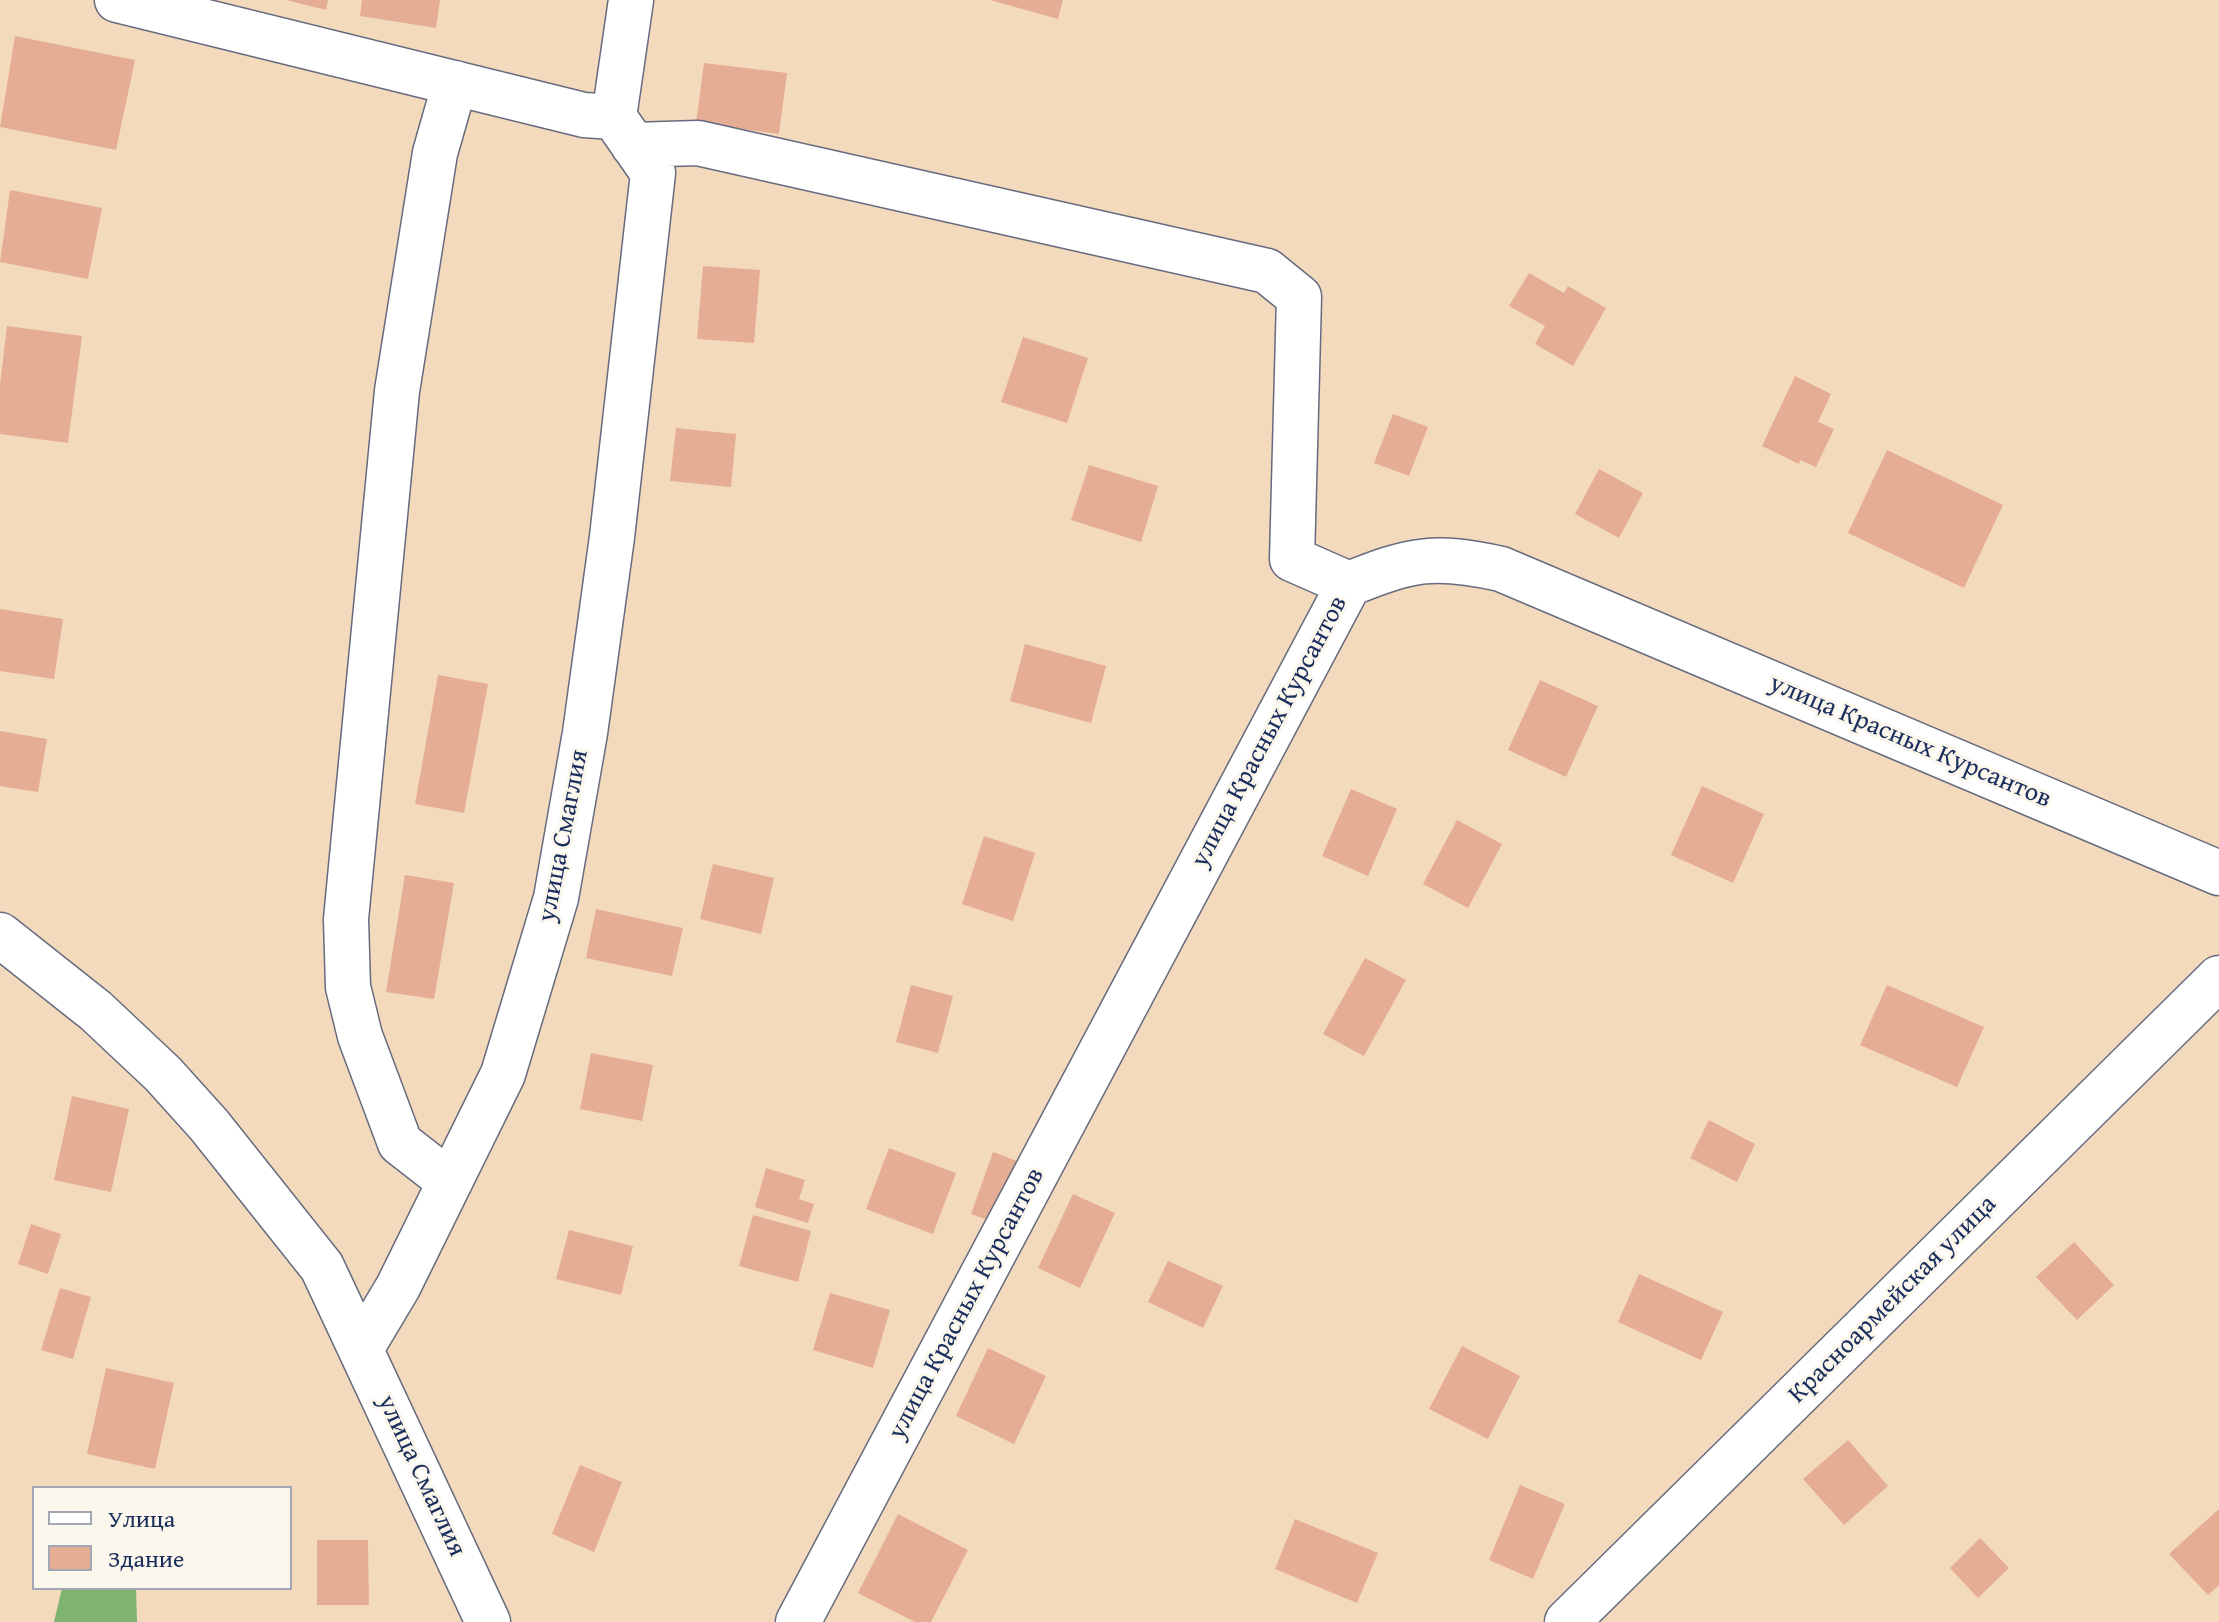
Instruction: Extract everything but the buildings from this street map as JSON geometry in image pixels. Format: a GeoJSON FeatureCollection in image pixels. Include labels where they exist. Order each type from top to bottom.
{"type":"FeatureCollection","features":[{"type":"Feature","properties":{"kind":"street"},"geometry":{"type":"LineString","coordinates":[[117,0],[584,115],[624,131],[698,143],[1267,271],[1299,297],[1292,559],[1349,584]]}},
{"type":"Feature","properties":{"kind":"street"},"geometry":{"type":"LineString","coordinates":[[624,131],[631,0]]}},
{"type":"Feature","properties":{"kind":"street"},"geometry":{"type":"LineString","coordinates":[[450,1182],[400,1143],[360,1036],[348,987],[346,919],[397,391],[435,153],[455,83]]}},
{"type":"Feature","properties":{"kind":"street","name":"улица Смаглия"},"geometry":{"type":"LineString","coordinates":[[488,1622],[361,1349],[398,1287],[503,1074],[556,898],[585,733],[610,552],[653,173],[624,131]]}},
{"type":"Feature","properties":{"kind":"street","name":"улица Красных Курсантов"},"geometry":{"type":"LineString","coordinates":[[798,1622],[1349,584],[1402,563],[1457,559],[1501,569],[2219,873]]}},
{"type":"Feature","properties":{"kind":"street"},"geometry":{"type":"LineString","coordinates":[[0,935],[96,1011],[163,1074],[200,1115],[322,1267],[361,1349]]}},
{"type":"Feature","properties":{"kind":"street","name":"Красноармейская улица"},"geometry":{"type":"LineString","coordinates":[[1567,1622],[2219,978]]}},
{"type":"Feature","properties":{"kind":"green space"},"geometry":{"type":"Polygon","coordinates":[[[62,1590],[136,1590],[137,1622],[54,1622],[62,1590]]]}}]}
